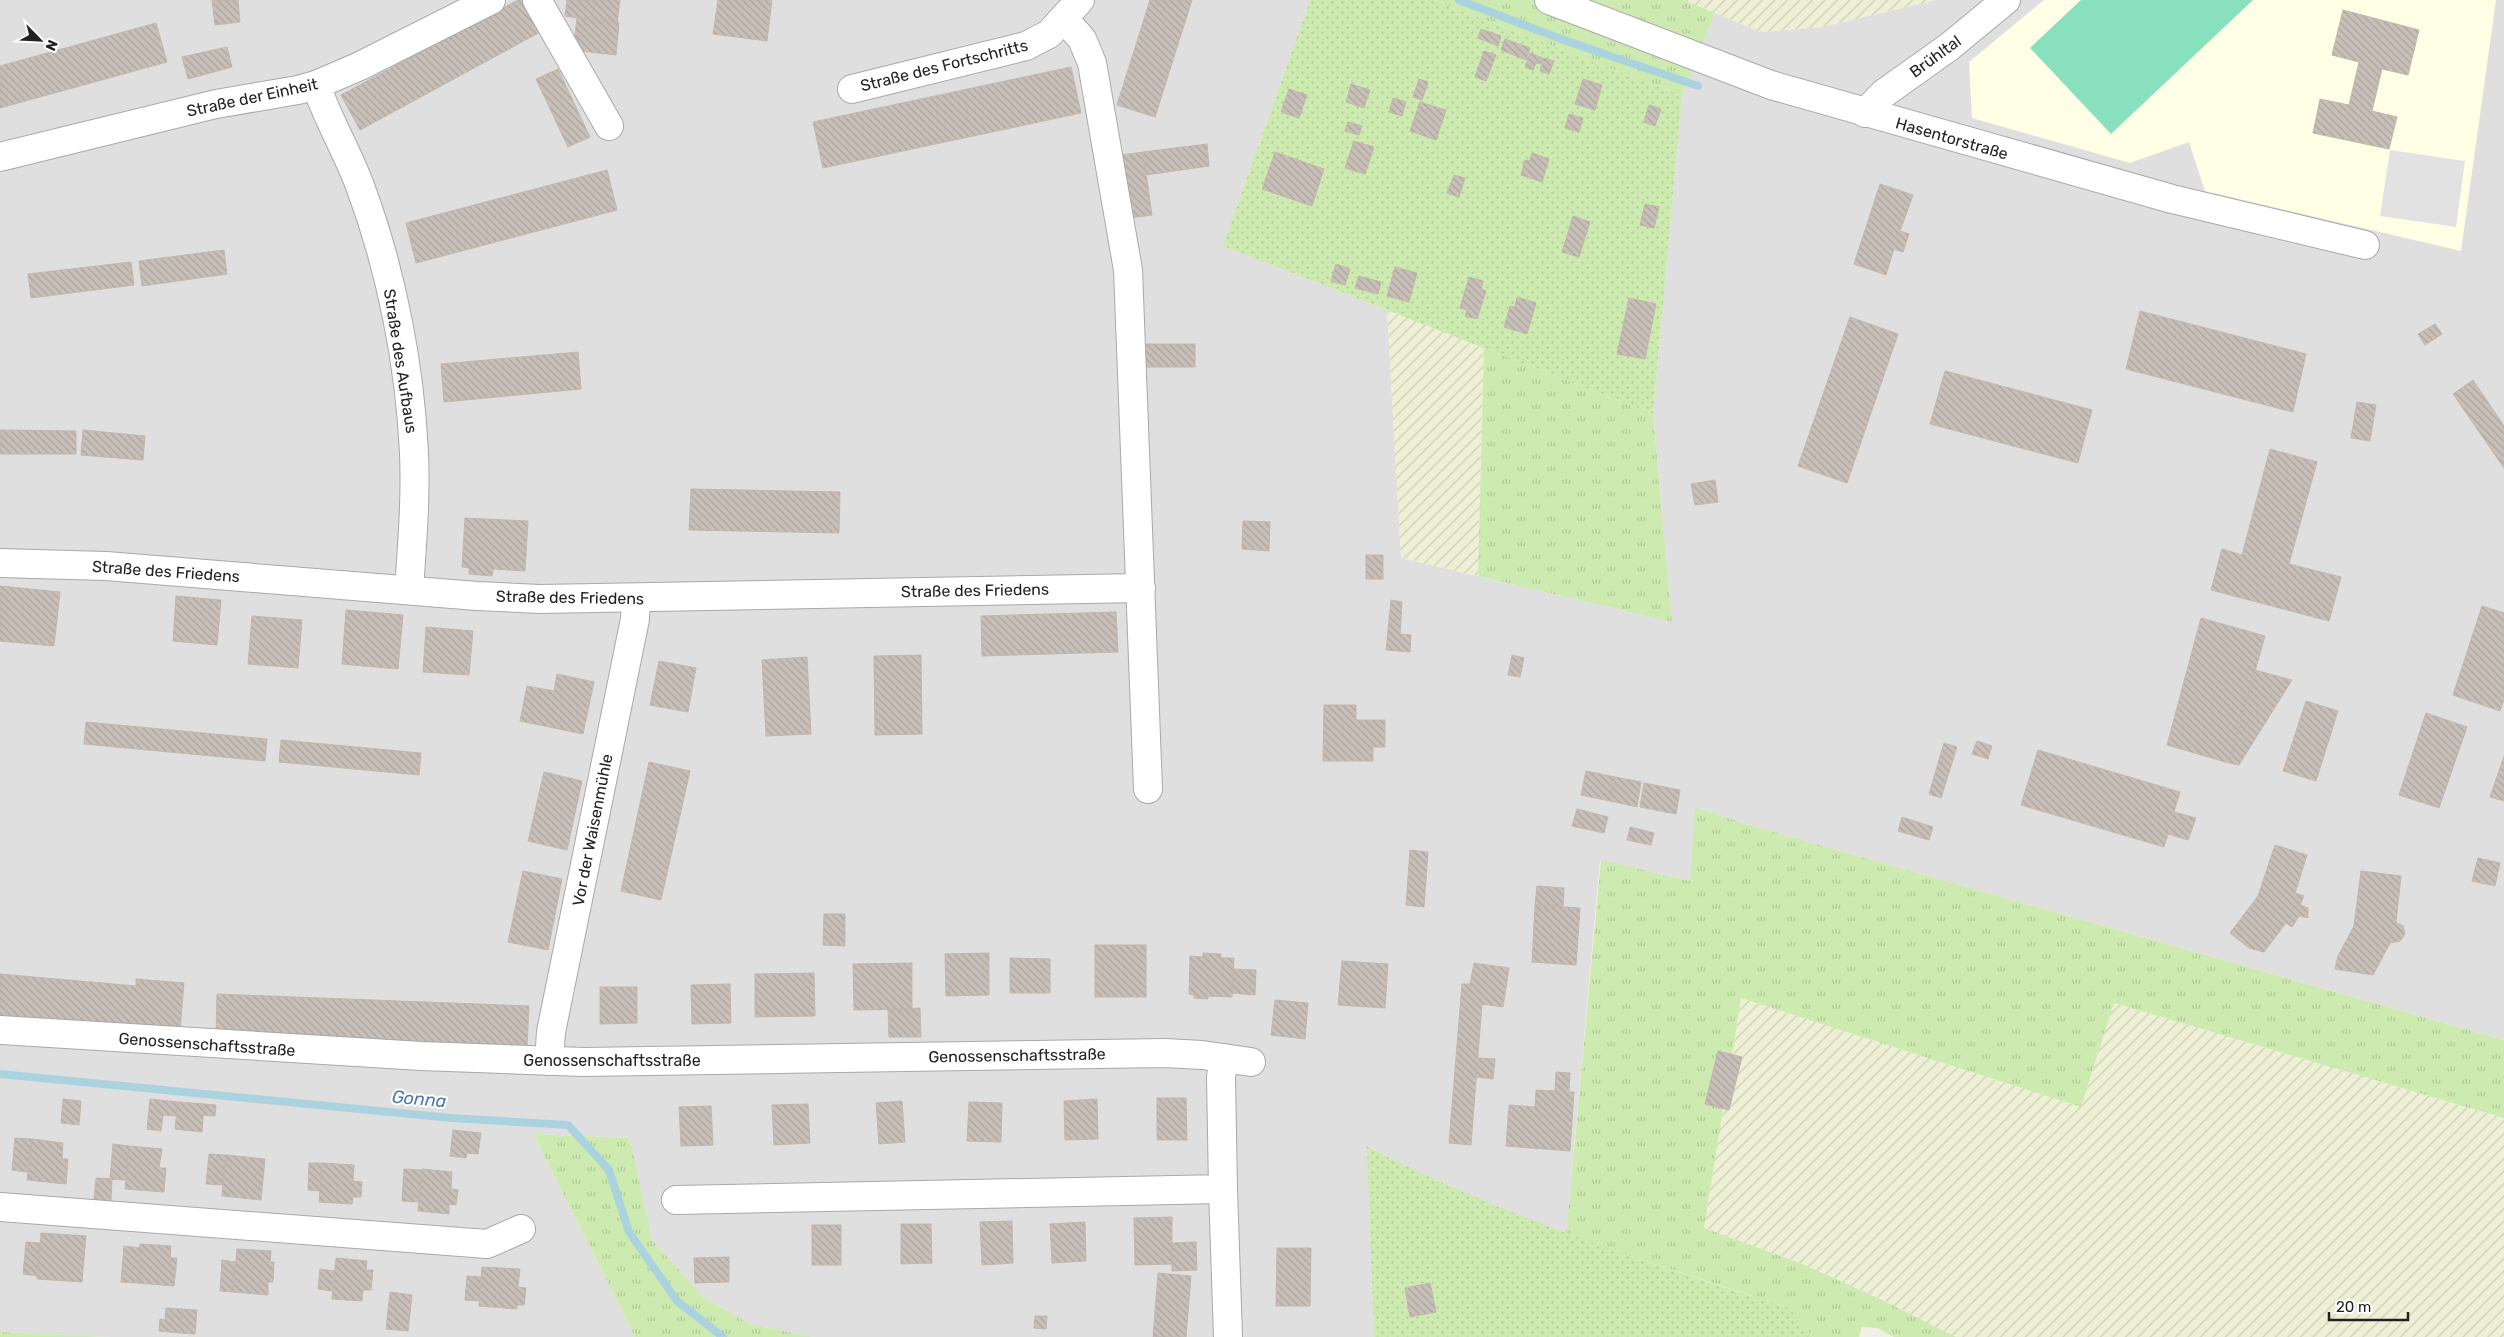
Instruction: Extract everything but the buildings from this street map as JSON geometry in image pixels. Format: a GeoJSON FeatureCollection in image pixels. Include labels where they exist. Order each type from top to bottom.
{"type":"FeatureCollection","features":[{"type":"Feature","properties":{"kind":"street","name":"Straße der Einheit"},"geometry":{"type":"LineString","coordinates":[[0,156],[216,104],[298,90],[316,85],[360,66],[491,0]]}},
{"type":"Feature","properties":{"kind":"street"},"geometry":{"type":"LineString","coordinates":[[536,0],[609,126]]}},
{"type":"Feature","properties":{"kind":"street","name":"Hasentorstraße"},"geometry":{"type":"LineString","coordinates":[[1549,0],[1735,72],[1865,113],[2172,199],[2365,245]]}},
{"type":"Feature","properties":{"kind":"street","name":"Brühltal"},"geometry":{"type":"LineString","coordinates":[[1865,113],[1883,94],[1950,47],[2006,0]]}},
{"type":"Feature","properties":{"kind":"street"},"geometry":{"type":"LineString","coordinates":[[1072,10],[1091,59],[1128,270],[1148,789]]}},
{"type":"Feature","properties":{"kind":"street","name":"Straße des Fortschritts"},"geometry":{"type":"LineString","coordinates":[[852,89],[1026,46],[1042,39],[1072,10]]}},
{"type":"Feature","properties":{"kind":"street","name":"Straße des Aufbaus"},"geometry":{"type":"LineString","coordinates":[[316,85],[325,111],[360,185],[394,298],[411,412],[414,454],[414,516],[409,590]]}},
{"type":"Feature","properties":{"kind":"street","name":"Straße des Friedens"},"geometry":{"type":"LineString","coordinates":[[0,563],[106,566],[540,599],[636,599],[1141,588]]}},
{"type":"Feature","properties":{"kind":"street","name":"Vor der Waisenmühle"},"geometry":{"type":"LineString","coordinates":[[549,1061],[551,1032],[635,619],[636,599]]}},
{"type":"Feature","properties":{"kind":"street","name":"Genossenschaftsstraße"},"geometry":{"type":"LineString","coordinates":[[0,1030],[421,1056],[549,1061],[1165,1053],[1251,1062]]}},
{"type":"Feature","properties":{"kind":"street"},"geometry":{"type":"LineString","coordinates":[[1224,1058],[1221,1077],[1228,1337]]}},
{"type":"Feature","properties":{"kind":"street"},"geometry":{"type":"LineString","coordinates":[[676,1200],[1223,1189]]}},
{"type":"Feature","properties":{"kind":"street"},"geometry":{"type":"LineString","coordinates":[[0,1207],[487,1244],[521,1228]]}},
{"type":"Feature","properties":{"kind":"shaded area"},"geometry":{"type":"Polygon","coordinates":[[[0,0],[1310,0],[1223,246],[1387,310],[1401,558],[1672,622],[1653,414],[1682,96],[1715,13],[1761,32],[1822,27],[1937,0],[2504,0],[2504,1040],[1749,825],[1696,807],[1690,881],[1600,860],[1566,1235],[1428,1178],[1368,1146],[1374,1337],[814,1337],[750,1324],[703,1297],[652,1240],[630,1138],[533,1134],[635,1337],[110,1337],[0,1332],[0,0]]]}},
{"type":"Feature","properties":{"kind":"shaded area"},"geometry":{"type":"Polygon","coordinates":[[[1683,0],[1937,0],[1822,27],[1761,32],[1683,0]]]}},
{"type":"Feature","properties":{"kind":"shaded area"},"geometry":{"type":"Polygon","coordinates":[[[2044,0],[2496,0],[2461,251],[2205,191],[2189,142],[2130,163],[1972,118],[1969,62],[2044,0]]]}},
{"type":"Feature","properties":{"kind":"shaded area"},"geometry":{"type":"Polygon","coordinates":[[[2390,150],[2465,161],[2456,227],[2380,216],[2390,150]]]}},
{"type":"Feature","properties":{"kind":"shaded area"},"geometry":{"type":"Polygon","coordinates":[[[1387,310],[1484,348],[1478,576],[1401,558],[1387,310]]]}},
{"type":"Feature","properties":{"kind":"shaded area"},"geometry":{"type":"Polygon","coordinates":[[[1741,998],[2081,1107],[2114,1003],[2504,1118],[2504,1337],[1956,1337],[1878,1298],[1800,1263],[1704,1228],[1741,998]]]}},
{"type":"Feature","properties":{"kind":"green space"},"geometry":{"type":"Polygon","coordinates":[[[1310,0],[1433,0],[1682,96],[1653,414],[1223,246],[1310,0]]]}},
{"type":"Feature","properties":{"kind":"green space"},"geometry":{"type":"Polygon","coordinates":[[[1433,0],[1683,0],[1715,13],[1682,96],[1433,0]]]}},
{"type":"Feature","properties":{"kind":"green space"},"geometry":{"type":"Polygon","coordinates":[[[2081,0],[2253,0],[2111,134],[2030,48],[2081,0]]]}},
{"type":"Feature","properties":{"kind":"green space"},"geometry":{"type":"Polygon","coordinates":[[[1484,348],[1653,414],[1672,622],[1478,576],[1484,348]]]}},
{"type":"Feature","properties":{"kind":"green space"},"geometry":{"type":"Polygon","coordinates":[[[1695,807],[1749,825],[2504,1040],[2504,1118],[2114,1003],[2081,1107],[1741,998],[1704,1228],[1800,1263],[1878,1298],[1956,1337],[1894,1337],[1877,1328],[1862,1327],[1859,1337],[1813,1337],[1789,1308],[1566,1235],[1601,860],[1690,881],[1695,807]]]}},
{"type":"Feature","properties":{"kind":"green space"},"geometry":{"type":"Polygon","coordinates":[[[533,1134],[630,1138],[652,1240],[703,1297],[750,1324],[814,1337],[635,1337],[533,1134]]]}},
{"type":"Feature","properties":{"kind":"green space"},"geometry":{"type":"Polygon","coordinates":[[[1367,1146],[1418,1171],[1521,1216],[1628,1255],[1789,1308],[1813,1337],[1374,1337],[1367,1146]]]}},
{"type":"Feature","properties":{"kind":"green space"},"geometry":{"type":"Polygon","coordinates":[[[0,1332],[110,1337],[0,1337],[0,1332]]]}},
{"type":"Feature","properties":{"kind":"waterway"},"geometry":{"type":"LineString","coordinates":[[1459,0],[1561,39],[1698,86]]}},
{"type":"Feature","properties":{"kind":"waterway","name":"Gonna"},"geometry":{"type":"LineString","coordinates":[[0,1074],[451,1118],[568,1125],[609,1170],[629,1232],[677,1301],[723,1337]]}}]}
